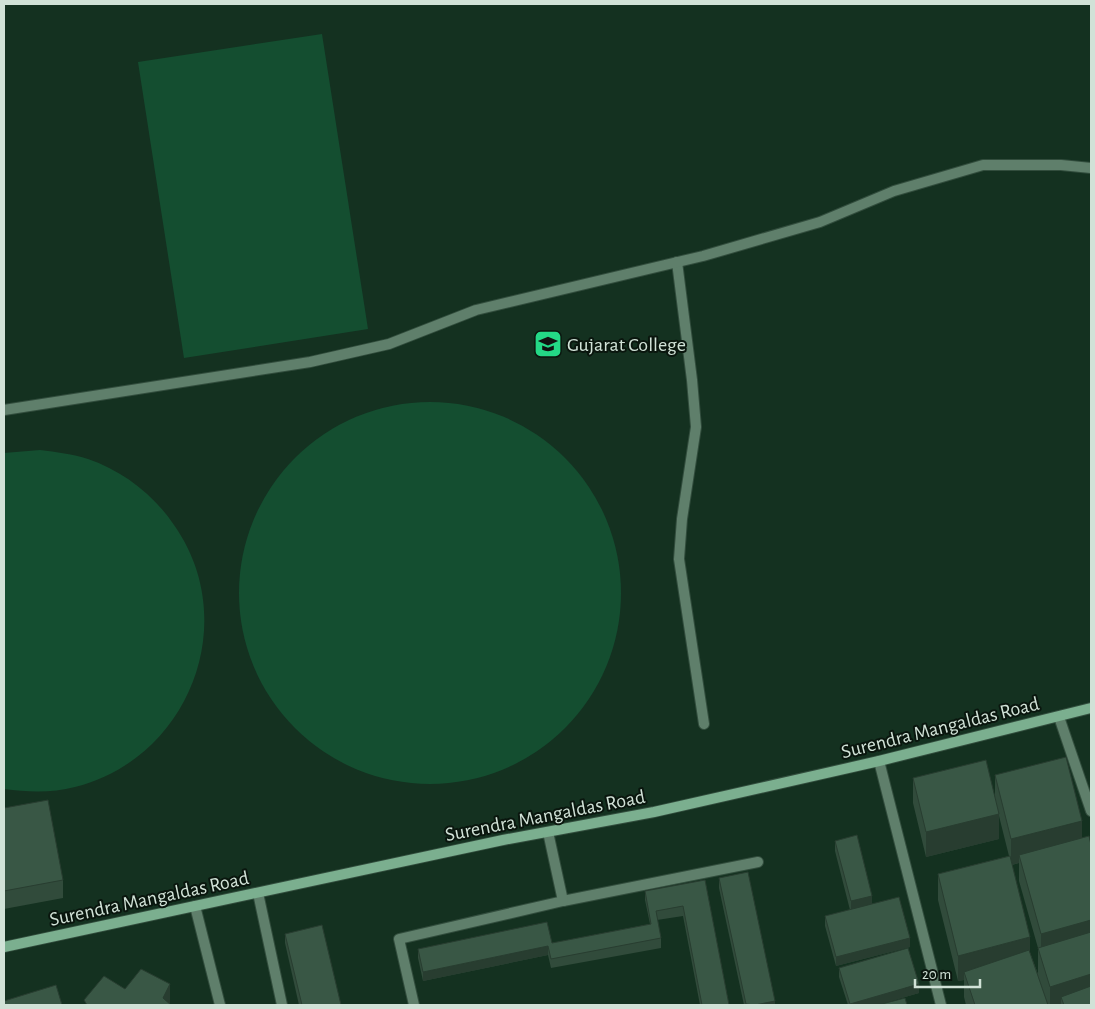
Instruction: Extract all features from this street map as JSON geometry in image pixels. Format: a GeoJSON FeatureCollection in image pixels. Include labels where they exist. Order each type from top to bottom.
{"type":"FeatureCollection","features":[{"type":"Feature","properties":{"kind":"main road","name":"Surendra Mangaldas Road"},"geometry":{"type":"LineString","coordinates":[[4,947],[548,832],[654,812],[879,761],[1091,708]]}},
{"type":"Feature","properties":{"kind":"main road"},"geometry":{"type":"LineString","coordinates":[[4,942],[19,944]]}},
{"type":"Feature","properties":{"kind":"street"},"geometry":{"type":"LineString","coordinates":[[4,410],[310,362],[389,344],[476,310],[677,262],[820,222],[894,191],[982,165],[1061,164],[1091,168]]}},
{"type":"Feature","properties":{"kind":"street"},"geometry":{"type":"LineString","coordinates":[[677,262],[696,428],[682,519],[680,559],[704,724]]}},
{"type":"Feature","properties":{"kind":"street"},"geometry":{"type":"LineString","coordinates":[[1060,717],[1091,811]]}},
{"type":"Feature","properties":{"kind":"street"},"geometry":{"type":"LineString","coordinates":[[879,761],[941,1005]]}},
{"type":"Feature","properties":{"kind":"street"},"geometry":{"type":"LineString","coordinates":[[548,832],[563,901]]}},
{"type":"Feature","properties":{"kind":"street"},"geometry":{"type":"LineString","coordinates":[[414,1005],[399,939],[563,901],[758,862]]}},
{"type":"Feature","properties":{"kind":"street"},"geometry":{"type":"LineString","coordinates":[[258,893],[282,1005]]}},
{"type":"Feature","properties":{"kind":"street"},"geometry":{"type":"LineString","coordinates":[[195,906],[220,1005]]}},
{"type":"Feature","properties":{"kind":"green space"},"geometry":{"type":"Polygon","coordinates":[[[322,34],[368,329],[184,358],[138,62],[322,34]]]}},
{"type":"Feature","properties":{"kind":"green space"},"geometry":{"type":"Polygon","coordinates":[[[430,402],[467,405],[503,416],[536,434],[565,458],[589,487],[607,520],[618,556],[621,593],[618,630],[607,666],[589,699],[565,728],[536,752],[503,770],[467,781],[430,784],[393,781],[357,770],[324,752],[295,728],[271,699],[253,666],[242,630],[239,593],[242,556],[253,520],[271,487],[295,458],[324,434],[357,416],[393,405],[430,402]]]}},
{"type":"Feature","properties":{"kind":"green space"},"geometry":{"type":"Polygon","coordinates":[[[40,450],[82,457],[113,470],[137,485],[166,514],[194,563],[203,602],[203,642],[193,681],[175,717],[149,747],[115,771],[75,787],[49,791],[31,791],[4,789],[4,453],[40,450]]]}},
{"type":"Feature","properties":{"kind":"building"},"geometry":{"type":"Polygon","coordinates":[[[1066,757],[1082,821],[1011,839],[995,775],[1066,757]]]}},
{"type":"Feature","properties":{"kind":"building"},"geometry":{"type":"Polygon","coordinates":[[[986,760],[999,814],[926,832],[913,778],[986,760]]]}},
{"type":"Feature","properties":{"kind":"building"},"geometry":{"type":"Polygon","coordinates":[[[48,800],[63,880],[4,891],[4,808],[48,800]]]}},
{"type":"Feature","properties":{"kind":"building"},"geometry":{"type":"Polygon","coordinates":[[[857,835],[872,896],[851,901],[835,841],[857,835]]]}},
{"type":"Feature","properties":{"kind":"building"},"geometry":{"type":"Polygon","coordinates":[[[1089,836],[1091,845],[1091,920],[1041,934],[1019,855],[1089,836]]]}},
{"type":"Feature","properties":{"kind":"building"},"geometry":{"type":"Polygon","coordinates":[[[1010,856],[1030,937],[958,956],[938,874],[1010,856]]]}},
{"type":"Feature","properties":{"kind":"building"},"geometry":{"type":"Polygon","coordinates":[[[748,872],[775,1001],[755,1005],[746,1004],[719,878],[748,872]]]}},
{"type":"Feature","properties":{"kind":"building"},"geometry":{"type":"Polygon","coordinates":[[[705,880],[729,1005],[702,1005],[683,906],[656,911],[661,938],[551,959],[548,946],[423,972],[418,949],[547,922],[552,943],[651,924],[645,891],[705,880]]]}},
{"type":"Feature","properties":{"kind":"building"},"geometry":{"type":"Polygon","coordinates":[[[899,897],[910,938],[836,957],[825,916],[899,897]]]}},
{"type":"Feature","properties":{"kind":"building"},"geometry":{"type":"Polygon","coordinates":[[[322,925],[341,1005],[302,1005],[285,934],[322,925]]]}},
{"type":"Feature","properties":{"kind":"building"},"geometry":{"type":"Polygon","coordinates":[[[1091,932],[1091,974],[1050,987],[1038,948],[1091,932]]]}},
{"type":"Feature","properties":{"kind":"building"},"geometry":{"type":"Polygon","coordinates":[[[908,948],[919,984],[850,1004],[839,968],[908,948]]]}},
{"type":"Feature","properties":{"kind":"building"},"geometry":{"type":"Polygon","coordinates":[[[1029,950],[1048,1005],[975,1005],[964,972],[1029,950]]]}},
{"type":"Feature","properties":{"kind":"building"},"geometry":{"type":"Polygon","coordinates":[[[141,969],[170,984],[163,998],[171,1005],[87,1005],[84,1000],[104,976],[125,989],[141,969]]]}},
{"type":"Feature","properties":{"kind":"building"},"geometry":{"type":"Polygon","coordinates":[[[56,985],[62,1005],[4,1005],[4,1001],[56,985]]]}},
{"type":"Feature","properties":{"kind":"building"},"geometry":{"type":"Polygon","coordinates":[[[1091,986],[1091,1005],[1064,1005],[1061,997],[1091,986]]]}},
{"type":"Feature","properties":{"kind":"building"},"geometry":{"type":"Polygon","coordinates":[[[905,998],[907,1005],[878,1005],[905,998]]]}},
{"type":"Feature","properties":{"kind":"place","name":"Gujarat College"},"geometry":{"type":"Point","coordinates":[548,344]}}]}
